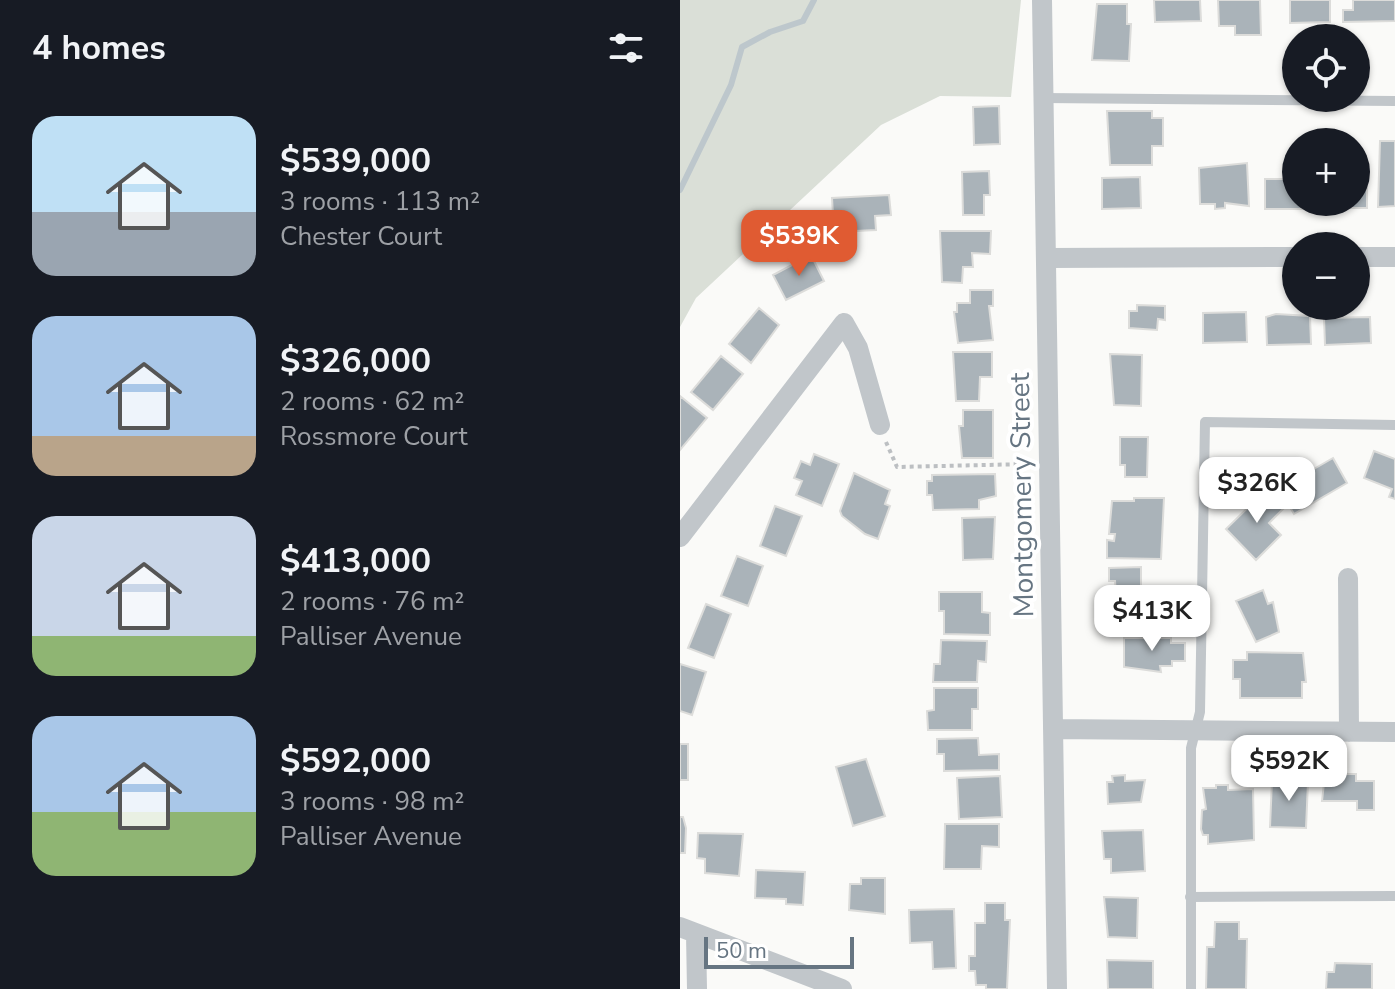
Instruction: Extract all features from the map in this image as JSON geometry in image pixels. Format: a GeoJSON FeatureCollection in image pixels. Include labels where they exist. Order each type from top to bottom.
{"type":"FeatureCollection","features":[{"type":"Feature","properties":{"kind":"street","name":"Montgomery Street"},"geometry":{"type":"LineString","coordinates":[[1042,0],[1049,258],[1047,464],[1057,989]]}},
{"type":"Feature","properties":{"kind":"street"},"geometry":{"type":"LineString","coordinates":[[1049,258],[1282,257]]}},
{"type":"Feature","properties":{"kind":"street"},"geometry":{"type":"LineString","coordinates":[[1370,257],[1395,257]]}},
{"type":"Feature","properties":{"kind":"street"},"geometry":{"type":"LineString","coordinates":[[680,537],[844,323],[858,348],[880,425]]}},
{"type":"Feature","properties":{"kind":"street"},"geometry":{"type":"LineString","coordinates":[[1348,578],[1349,732]]}},
{"type":"Feature","properties":{"kind":"street"},"geometry":{"type":"LineString","coordinates":[[1053,729],[1395,732]]}},
{"type":"Feature","properties":{"kind":"street"},"geometry":{"type":"LineString","coordinates":[[697,989],[688,931],[842,989]]}},
{"type":"Feature","properties":{"kind":"lane"},"geometry":{"type":"LineString","coordinates":[[1043,98],[1395,101]]}},
{"type":"Feature","properties":{"kind":"lane"},"geometry":{"type":"LineString","coordinates":[[1191,989],[1191,748],[1200,712],[1205,422],[1395,425]]}},
{"type":"Feature","properties":{"kind":"lane"},"geometry":{"type":"LineString","coordinates":[[1190,897],[1395,896]]}},
{"type":"Feature","properties":{"kind":"path"},"geometry":{"type":"LineString","coordinates":[[880,425],[897,467],[1047,464]]}},
{"type":"Feature","properties":{"kind":"shaded area"},"geometry":{"type":"Polygon","coordinates":[[[680,0],[1021,0],[1011,97],[940,96],[881,125],[696,298],[680,327],[680,0]]]}},
{"type":"Feature","properties":{"kind":"building"},"geometry":{"type":"Polygon","coordinates":[[[1154,0],[1200,0],[1201,21],[1155,22],[1154,0]]]}},
{"type":"Feature","properties":{"kind":"building"},"geometry":{"type":"Polygon","coordinates":[[[1218,0],[1260,0],[1261,35],[1235,35],[1235,26],[1219,26],[1218,0]]]}},
{"type":"Feature","properties":{"kind":"building"},"geometry":{"type":"Polygon","coordinates":[[[1290,0],[1330,0],[1330,22],[1290,23],[1290,0]]]}},
{"type":"Feature","properties":{"kind":"building"},"geometry":{"type":"Polygon","coordinates":[[[1353,0],[1395,0],[1395,21],[1343,22],[1343,10],[1353,10],[1353,0]]]}},
{"type":"Feature","properties":{"kind":"building"},"geometry":{"type":"Polygon","coordinates":[[[1097,4],[1127,4],[1127,24],[1131,24],[1129,61],[1092,60],[1097,4]]]}},
{"type":"Feature","properties":{"kind":"building"},"geometry":{"type":"Polygon","coordinates":[[[999,106],[1000,144],[974,145],[973,107],[999,106]]]}},
{"type":"Feature","properties":{"kind":"building"},"geometry":{"type":"Polygon","coordinates":[[[1107,111],[1152,111],[1152,118],[1163,118],[1163,146],[1152,146],[1152,165],[1110,165],[1107,111]]]}},
{"type":"Feature","properties":{"kind":"building"},"geometry":{"type":"Polygon","coordinates":[[[1380,141],[1395,141],[1395,206],[1378,207],[1380,141]]]}},
{"type":"Feature","properties":{"kind":"building"},"geometry":{"type":"Polygon","coordinates":[[[1247,163],[1249,206],[1225,203],[1225,208],[1215,209],[1215,204],[1200,204],[1199,168],[1247,163]]]}},
{"type":"Feature","properties":{"kind":"building"},"geometry":{"type":"Polygon","coordinates":[[[989,171],[990,195],[984,195],[984,215],[963,215],[962,172],[989,171]]]}},
{"type":"Feature","properties":{"kind":"building"},"geometry":{"type":"Polygon","coordinates":[[[1140,177],[1141,208],[1102,209],[1102,178],[1140,177]]]}},
{"type":"Feature","properties":{"kind":"building"},"geometry":{"type":"Polygon","coordinates":[[[1265,179],[1282,179],[1282,209],[1265,209],[1265,179]]]}},
{"type":"Feature","properties":{"kind":"building"},"geometry":{"type":"Polygon","coordinates":[[[889,195],[891,215],[875,216],[876,230],[834,232],[832,198],[889,195]]]}},
{"type":"Feature","properties":{"kind":"building"},"geometry":{"type":"Polygon","coordinates":[[[940,231],[991,231],[990,254],[972,253],[973,267],[963,267],[962,283],[942,282],[940,231]]]}},
{"type":"Feature","properties":{"kind":"building"},"geometry":{"type":"Polygon","coordinates":[[[811,255],[824,281],[786,300],[773,275],[811,255]]]}},
{"type":"Feature","properties":{"kind":"building"},"geometry":{"type":"Polygon","coordinates":[[[970,290],[993,290],[993,306],[989,306],[993,340],[958,343],[954,312],[957,312],[957,303],[970,303],[970,290]]]}},
{"type":"Feature","properties":{"kind":"building"},"geometry":{"type":"Polygon","coordinates":[[[1137,305],[1165,306],[1165,320],[1158,319],[1157,330],[1129,328],[1129,311],[1137,311],[1137,305]]]}},
{"type":"Feature","properties":{"kind":"building"},"geometry":{"type":"Polygon","coordinates":[[[759,308],[779,325],[751,363],[729,344],[759,308]]]}},
{"type":"Feature","properties":{"kind":"building"},"geometry":{"type":"Polygon","coordinates":[[[1246,312],[1247,342],[1203,343],[1203,313],[1246,312]]]}},
{"type":"Feature","properties":{"kind":"building"},"geometry":{"type":"Polygon","coordinates":[[[1282,314],[1282,320],[1310,320],[1311,344],[1267,345],[1266,317],[1282,314]]]}},
{"type":"Feature","properties":{"kind":"building"},"geometry":{"type":"Polygon","coordinates":[[[1370,317],[1371,343],[1325,345],[1324,320],[1370,320],[1370,317]]]}},
{"type":"Feature","properties":{"kind":"building"},"geometry":{"type":"Polygon","coordinates":[[[953,352],[992,352],[992,377],[980,377],[979,401],[956,401],[953,352]]]}},
{"type":"Feature","properties":{"kind":"building"},"geometry":{"type":"Polygon","coordinates":[[[1110,354],[1142,355],[1141,406],[1114,405],[1110,354]]]}},
{"type":"Feature","properties":{"kind":"building"},"geometry":{"type":"Polygon","coordinates":[[[721,356],[743,374],[713,410],[691,392],[721,356]]]}},
{"type":"Feature","properties":{"kind":"building"},"geometry":{"type":"Polygon","coordinates":[[[680,396],[707,418],[680,450],[680,396]]]}},
{"type":"Feature","properties":{"kind":"building"},"geometry":{"type":"Polygon","coordinates":[[[963,410],[993,410],[993,458],[962,458],[959,426],[963,426],[963,410]]]}},
{"type":"Feature","properties":{"kind":"building"},"geometry":{"type":"Polygon","coordinates":[[[1120,437],[1148,437],[1147,477],[1125,477],[1125,465],[1120,465],[1120,437]]]}},
{"type":"Feature","properties":{"kind":"building"},"geometry":{"type":"Polygon","coordinates":[[[1374,451],[1395,459],[1395,499],[1389,497],[1392,489],[1364,478],[1374,451]]]}},
{"type":"Feature","properties":{"kind":"building"},"geometry":{"type":"Polygon","coordinates":[[[814,454],[839,464],[822,506],[796,495],[802,481],[794,478],[801,461],[810,465],[814,454]]]}},
{"type":"Feature","properties":{"kind":"building"},"geometry":{"type":"Polygon","coordinates":[[[1333,458],[1347,483],[1294,514],[1279,489],[1333,458]]]}},
{"type":"Feature","properties":{"kind":"building"},"geometry":{"type":"Polygon","coordinates":[[[854,473],[890,490],[885,504],[890,506],[878,539],[865,534],[840,511],[854,473]]]}},
{"type":"Feature","properties":{"kind":"building"},"geometry":{"type":"Polygon","coordinates":[[[995,474],[996,496],[979,500],[979,509],[933,510],[932,495],[927,495],[927,481],[932,481],[932,475],[995,474]]]}},
{"type":"Feature","properties":{"kind":"building"},"geometry":{"type":"Polygon","coordinates":[[[1266,490],[1284,508],[1269,523],[1281,535],[1256,560],[1226,529],[1266,490]]]}},
{"type":"Feature","properties":{"kind":"building"},"geometry":{"type":"Polygon","coordinates":[[[1134,498],[1164,498],[1161,559],[1107,558],[1107,540],[1114,541],[1115,534],[1109,534],[1112,501],[1134,501],[1134,498]]]}},
{"type":"Feature","properties":{"kind":"building"},"geometry":{"type":"Polygon","coordinates":[[[775,506],[802,516],[786,556],[760,546],[775,506]]]}},
{"type":"Feature","properties":{"kind":"building"},"geometry":{"type":"Polygon","coordinates":[[[995,517],[993,559],[963,560],[962,518],[995,517]]]}},
{"type":"Feature","properties":{"kind":"building"},"geometry":{"type":"Polygon","coordinates":[[[737,556],[763,566],[748,606],[721,596],[737,556]]]}},
{"type":"Feature","properties":{"kind":"building"},"geometry":{"type":"Polygon","coordinates":[[[1141,567],[1141,598],[1155,598],[1156,625],[1116,625],[1112,594],[1116,594],[1115,581],[1109,581],[1109,568],[1141,567]]]}},
{"type":"Feature","properties":{"kind":"building"},"geometry":{"type":"Polygon","coordinates":[[[1263,590],[1268,604],[1273,602],[1279,632],[1256,642],[1236,601],[1263,590]]]}},
{"type":"Feature","properties":{"kind":"building"},"geometry":{"type":"Polygon","coordinates":[[[939,592],[982,592],[982,612],[990,613],[990,635],[944,634],[944,611],[939,611],[939,592]]]}},
{"type":"Feature","properties":{"kind":"building"},"geometry":{"type":"Polygon","coordinates":[[[706,604],[731,614],[714,658],[688,648],[706,604]]]}},
{"type":"Feature","properties":{"kind":"building"},"geometry":{"type":"Polygon","coordinates":[[[1124,638],[1171,638],[1171,643],[1185,643],[1185,661],[1172,661],[1172,666],[1160,666],[1161,672],[1124,667],[1124,638]]]}},
{"type":"Feature","properties":{"kind":"building"},"geometry":{"type":"Polygon","coordinates":[[[941,640],[987,641],[986,662],[978,661],[977,682],[933,682],[934,664],[940,664],[941,640]]]}},
{"type":"Feature","properties":{"kind":"building"},"geometry":{"type":"Polygon","coordinates":[[[1247,652],[1303,653],[1306,682],[1302,682],[1302,698],[1240,698],[1240,679],[1233,679],[1233,660],[1247,660],[1247,652]]]}},
{"type":"Feature","properties":{"kind":"building"},"geometry":{"type":"Polygon","coordinates":[[[680,664],[706,672],[692,715],[680,711],[680,664]]]}},
{"type":"Feature","properties":{"kind":"building"},"geometry":{"type":"Polygon","coordinates":[[[934,688],[978,688],[978,709],[972,709],[972,730],[928,730],[927,711],[934,710],[934,688]]]}},
{"type":"Feature","properties":{"kind":"building"},"geometry":{"type":"Polygon","coordinates":[[[978,738],[979,755],[999,754],[999,770],[944,771],[944,754],[937,754],[937,739],[978,738]]]}},
{"type":"Feature","properties":{"kind":"building"},"geometry":{"type":"Polygon","coordinates":[[[680,744],[688,744],[688,780],[680,780],[680,744]]]}},
{"type":"Feature","properties":{"kind":"building"},"geometry":{"type":"Polygon","coordinates":[[[866,759],[885,816],[853,826],[836,767],[866,759]]]}},
{"type":"Feature","properties":{"kind":"building"},"geometry":{"type":"Polygon","coordinates":[[[1286,774],[1300,775],[1300,782],[1308,782],[1306,828],[1270,827],[1272,780],[1286,781],[1286,774]]]}},
{"type":"Feature","properties":{"kind":"building"},"geometry":{"type":"Polygon","coordinates":[[[1325,774],[1356,774],[1356,781],[1374,781],[1374,810],[1357,810],[1357,801],[1322,801],[1325,774]]]}},
{"type":"Feature","properties":{"kind":"building"},"geometry":{"type":"Polygon","coordinates":[[[1125,775],[1125,781],[1145,780],[1141,802],[1108,804],[1107,782],[1113,782],[1112,776],[1125,775]]]}},
{"type":"Feature","properties":{"kind":"building"},"geometry":{"type":"Polygon","coordinates":[[[1000,776],[1002,817],[959,819],[957,778],[1000,776]]]}},
{"type":"Feature","properties":{"kind":"building"},"geometry":{"type":"Polygon","coordinates":[[[1216,785],[1228,785],[1228,790],[1253,789],[1254,840],[1208,844],[1208,835],[1203,835],[1201,829],[1202,810],[1206,809],[1203,788],[1216,788],[1216,785]]]}},
{"type":"Feature","properties":{"kind":"building"},"geometry":{"type":"Polygon","coordinates":[[[680,817],[683,817],[686,828],[685,853],[680,853],[680,817]]]}},
{"type":"Feature","properties":{"kind":"building"},"geometry":{"type":"Polygon","coordinates":[[[945,824],[999,824],[999,847],[982,846],[981,869],[944,869],[945,824]]]}},
{"type":"Feature","properties":{"kind":"building"},"geometry":{"type":"Polygon","coordinates":[[[1143,830],[1145,871],[1111,873],[1111,859],[1104,859],[1102,831],[1143,830]]]}},
{"type":"Feature","properties":{"kind":"building"},"geometry":{"type":"Polygon","coordinates":[[[698,833],[743,834],[739,876],[705,873],[705,859],[697,858],[698,833]]]}},
{"type":"Feature","properties":{"kind":"building"},"geometry":{"type":"Polygon","coordinates":[[[756,870],[805,872],[803,905],[786,904],[786,899],[755,898],[756,870]]]}},
{"type":"Feature","properties":{"kind":"building"},"geometry":{"type":"Polygon","coordinates":[[[861,878],[885,878],[885,914],[849,910],[850,884],[861,884],[861,878]]]}},
{"type":"Feature","properties":{"kind":"building"},"geometry":{"type":"Polygon","coordinates":[[[1104,897],[1138,898],[1137,938],[1108,937],[1104,897]]]}},
{"type":"Feature","properties":{"kind":"building"},"geometry":{"type":"Polygon","coordinates":[[[985,903],[1005,903],[1005,920],[1010,920],[1007,989],[986,989],[986,985],[976,985],[975,971],[969,971],[969,956],[975,956],[975,923],[985,923],[985,903]]]}},
{"type":"Feature","properties":{"kind":"building"},"geometry":{"type":"Polygon","coordinates":[[[954,909],[956,968],[933,969],[932,942],[910,943],[909,910],[954,909]]]}},
{"type":"Feature","properties":{"kind":"building"},"geometry":{"type":"Polygon","coordinates":[[[1215,922],[1239,922],[1239,939],[1247,939],[1246,989],[1206,989],[1207,947],[1214,947],[1215,922]]]}},
{"type":"Feature","properties":{"kind":"building"},"geometry":{"type":"Polygon","coordinates":[[[1107,960],[1153,961],[1153,989],[1108,989],[1107,960]]]}},
{"type":"Feature","properties":{"kind":"building"},"geometry":{"type":"Polygon","coordinates":[[[1335,963],[1372,964],[1372,989],[1326,989],[1327,972],[1334,972],[1335,963]]]}},
{"type":"Feature","properties":{"kind":"waterway"},"geometry":{"type":"LineString","coordinates":[[680,190],[731,85],[742,47],[770,32],[803,21],[814,0]]}}]}
